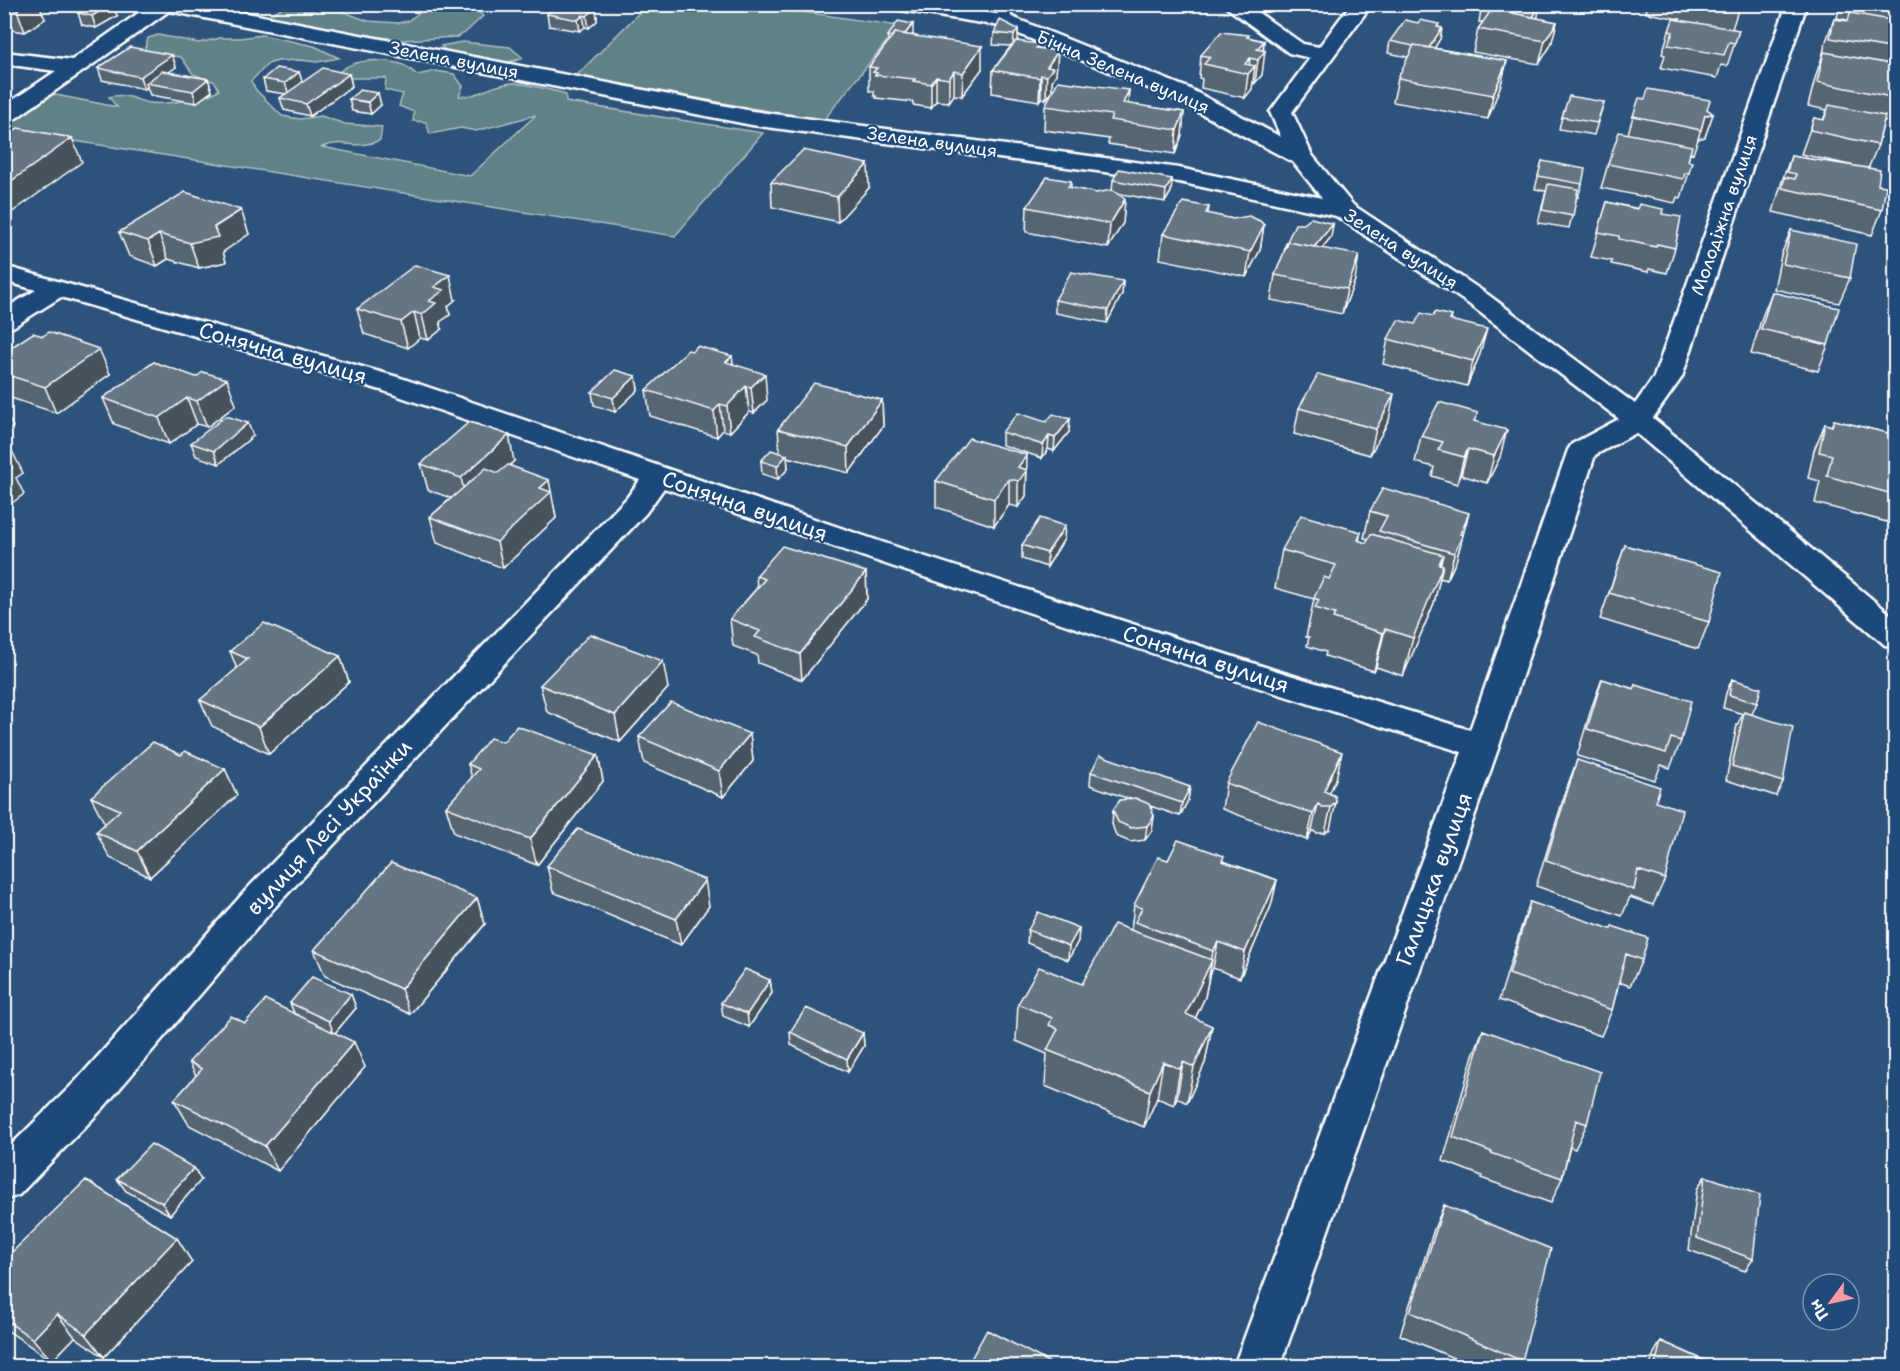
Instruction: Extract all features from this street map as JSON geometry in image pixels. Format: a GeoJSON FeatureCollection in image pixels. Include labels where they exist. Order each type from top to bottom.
{"type":"FeatureCollection","features":[{"type":"Feature","properties":{"kind":"street","name":"Зелена вулиця"},"geometry":{"type":"LineString","coordinates":[[4,116],[166,4],[752,118],[1179,175],[1344,210],[1478,299],[1638,420],[1896,637]]}},
{"type":"Feature","properties":{"kind":"street","name":"Бічна Зелена вулиця"},"geometry":{"type":"LineString","coordinates":[[901,4],[1003,13],[1180,93],[1301,157]]}},
{"type":"Feature","properties":{"kind":"street"},"geometry":{"type":"LineString","coordinates":[[1232,4],[1296,49],[1324,55]]}},
{"type":"Feature","properties":{"kind":"street"},"geometry":{"type":"LineString","coordinates":[[1344,210],[1301,157],[1281,112],[1362,4]]}},
{"type":"Feature","properties":{"kind":"street","name":"Молодіжна вулиця"},"geometry":{"type":"LineString","coordinates":[[1638,420],[1668,377],[1797,4]]}},
{"type":"Feature","properties":{"kind":"street"},"geometry":{"type":"LineString","coordinates":[[4,58],[76,67]]}},
{"type":"Feature","properties":{"kind":"street","name":"Сонячна вулиця"},"geometry":{"type":"LineString","coordinates":[[4,273],[391,384],[906,561],[1242,671],[1482,746]]}},
{"type":"Feature","properties":{"kind":"street"},"geometry":{"type":"LineString","coordinates":[[4,321],[56,289]]}},
{"type":"Feature","properties":{"kind":"street","name":"Галицька вулиця"},"geometry":{"type":"LineString","coordinates":[[1257,1366],[1535,598],[1582,450],[1638,420]]}},
{"type":"Feature","properties":{"kind":"street","name":"вулиця Лесі Українки"},"geometry":{"type":"LineString","coordinates":[[4,1181],[90,1094],[261,898],[636,506],[658,476]]}},
{"type":"Feature","properties":{"kind":"green space"},"geometry":{"type":"Polygon","coordinates":[[[446,4],[475,8],[483,16],[465,33],[457,37],[402,40],[277,22],[269,15],[287,5],[299,5],[300,9],[309,11],[328,6],[368,21],[398,23],[408,21],[429,5],[446,4]]]}},
{"type":"Feature","properties":{"kind":"green space"},"geometry":{"type":"Polygon","coordinates":[[[647,5],[756,5],[899,26],[823,121],[576,76],[647,5]]]}},
{"type":"Feature","properties":{"kind":"green space"},"geometry":{"type":"Polygon","coordinates":[[[158,35],[199,43],[220,38],[262,35],[314,46],[339,58],[317,62],[278,61],[268,64],[251,81],[256,90],[282,116],[300,119],[321,116],[345,124],[382,127],[380,140],[372,143],[322,147],[470,176],[536,115],[476,131],[461,128],[430,134],[426,122],[413,121],[414,112],[399,106],[403,94],[385,90],[386,78],[344,78],[340,71],[361,62],[393,62],[403,65],[417,75],[436,71],[454,74],[463,86],[459,96],[472,95],[499,85],[513,83],[530,85],[566,95],[566,102],[763,133],[675,236],[5,130],[4,124],[51,94],[117,107],[109,97],[126,96],[144,102],[166,103],[196,98],[219,90],[215,82],[193,74],[181,57],[144,52],[148,38],[158,35]]]}},
{"type":"Feature","properties":{"kind":"green space"},"geometry":{"type":"Polygon","coordinates":[[[462,42],[510,47],[523,58],[500,62],[464,59],[453,55],[441,46],[462,42]]]}},
{"type":"Feature","properties":{"kind":"building"},"geometry":{"type":"Polygon","coordinates":[[[4,4],[25,4],[17,10],[4,8],[4,4]]]}},
{"type":"Feature","properties":{"kind":"building"},"geometry":{"type":"Polygon","coordinates":[[[93,4],[112,4],[92,16],[78,13],[93,4]]]}},
{"type":"Feature","properties":{"kind":"building"},"geometry":{"type":"Polygon","coordinates":[[[559,4],[596,5],[587,16],[583,15],[578,20],[547,14],[559,4]]]}},
{"type":"Feature","properties":{"kind":"building"},"geometry":{"type":"Polygon","coordinates":[[[1484,4],[1540,4],[1533,17],[1492,9],[1490,12],[1481,10],[1484,4]]]}},
{"type":"Feature","properties":{"kind":"building"},"geometry":{"type":"Polygon","coordinates":[[[1492,9],[1557,22],[1545,41],[1478,29],[1492,9]]]}},
{"type":"Feature","properties":{"kind":"building"},"geometry":{"type":"Polygon","coordinates":[[[1850,13],[1896,21],[1896,49],[1830,38],[1834,19],[1848,21],[1850,13]]]}},
{"type":"Feature","properties":{"kind":"building"},"geometry":{"type":"Polygon","coordinates":[[[1673,19],[1739,30],[1735,43],[1729,42],[1724,55],[1668,45],[1673,32],[1669,31],[1673,19]]]}},
{"type":"Feature","properties":{"kind":"building"},"geometry":{"type":"Polygon","coordinates":[[[1000,20],[1018,29],[1014,35],[994,33],[1000,20]]]}},
{"type":"Feature","properties":{"kind":"building"},"geometry":{"type":"Polygon","coordinates":[[[1405,20],[1439,24],[1437,27],[1442,28],[1429,48],[1390,41],[1405,20]]]}},
{"type":"Feature","properties":{"kind":"building"},"geometry":{"type":"Polygon","coordinates":[[[898,21],[913,24],[905,34],[895,33],[892,37],[888,36],[898,21]]]}},
{"type":"Feature","properties":{"kind":"building"},"geometry":{"type":"Polygon","coordinates":[[[1221,32],[1249,35],[1247,37],[1264,41],[1257,49],[1265,51],[1258,60],[1250,58],[1245,64],[1255,66],[1248,74],[1204,64],[1210,57],[1201,55],[1221,32]]]}},
{"type":"Feature","properties":{"kind":"building"},"geometry":{"type":"Polygon","coordinates":[[[895,33],[982,46],[963,73],[954,71],[949,79],[936,77],[931,84],[913,81],[915,79],[875,75],[877,73],[873,72],[877,68],[869,67],[895,33]]]}},
{"type":"Feature","properties":{"kind":"building"},"geometry":{"type":"Polygon","coordinates":[[[1016,41],[1039,44],[1036,48],[1058,51],[1047,67],[1053,68],[1047,76],[1041,75],[1040,78],[993,70],[1016,41]]]}},
{"type":"Feature","properties":{"kind":"building"},"geometry":{"type":"Polygon","coordinates":[[[1414,45],[1507,61],[1493,95],[1398,78],[1414,45]]]}},
{"type":"Feature","properties":{"kind":"building"},"geometry":{"type":"Polygon","coordinates":[[[130,47],[172,55],[140,77],[98,68],[130,47]]]}},
{"type":"Feature","properties":{"kind":"building"},"geometry":{"type":"Polygon","coordinates":[[[1824,52],[1896,65],[1896,98],[1817,82],[1824,52]]]}},
{"type":"Feature","properties":{"kind":"building"},"geometry":{"type":"Polygon","coordinates":[[[276,68],[299,72],[285,83],[263,79],[276,68]]]}},
{"type":"Feature","properties":{"kind":"building"},"geometry":{"type":"Polygon","coordinates":[[[323,68],[349,74],[306,104],[280,98],[323,68]]]}},
{"type":"Feature","properties":{"kind":"building"},"geometry":{"type":"Polygon","coordinates":[[[162,71],[208,79],[193,91],[146,83],[162,71]]]}},
{"type":"Feature","properties":{"kind":"building"},"geometry":{"type":"Polygon","coordinates":[[[1058,81],[1129,90],[1123,103],[1184,112],[1177,130],[1110,120],[1112,115],[1045,106],[1058,81]]]}},
{"type":"Feature","properties":{"kind":"building"},"geometry":{"type":"Polygon","coordinates":[[[1648,89],[1710,100],[1707,109],[1713,114],[1705,115],[1701,130],[1633,116],[1639,98],[1645,99],[1648,89]]]}},
{"type":"Feature","properties":{"kind":"building"},"geometry":{"type":"Polygon","coordinates":[[[360,90],[378,93],[368,102],[349,99],[360,90]]]}},
{"type":"Feature","properties":{"kind":"building"},"geometry":{"type":"Polygon","coordinates":[[[1569,96],[1604,102],[1597,123],[1562,117],[1569,96]]]}},
{"type":"Feature","properties":{"kind":"building"},"geometry":{"type":"Polygon","coordinates":[[[1829,105],[1885,116],[1878,145],[1810,130],[1814,118],[1824,120],[1829,105]]]}},
{"type":"Feature","properties":{"kind":"building"},"geometry":{"type":"Polygon","coordinates":[[[18,128],[72,138],[4,186],[4,136],[18,128]]]}},
{"type":"Feature","properties":{"kind":"building"},"geometry":{"type":"Polygon","coordinates":[[[1619,132],[1692,146],[1688,161],[1692,162],[1689,173],[1685,173],[1683,179],[1608,164],[1619,132]]]}},
{"type":"Feature","properties":{"kind":"building"},"geometry":{"type":"Polygon","coordinates":[[[803,150],[868,164],[837,197],[771,182],[803,150]]]}},
{"type":"Feature","properties":{"kind":"building"},"geometry":{"type":"Polygon","coordinates":[[[1791,156],[1880,170],[1878,185],[1886,186],[1882,210],[1782,188],[1785,177],[1795,179],[1796,174],[1787,172],[1791,156]]]}},
{"type":"Feature","properties":{"kind":"building"},"geometry":{"type":"Polygon","coordinates":[[[1542,161],[1585,169],[1582,184],[1538,176],[1542,161]]]}},
{"type":"Feature","properties":{"kind":"building"},"geometry":{"type":"Polygon","coordinates":[[[1119,169],[1172,179],[1166,190],[1113,180],[1119,169]]]}},
{"type":"Feature","properties":{"kind":"building"},"geometry":{"type":"Polygon","coordinates":[[[1047,177],[1071,181],[1068,187],[1096,193],[1112,190],[1125,199],[1110,224],[1027,207],[1047,177]]]}},
{"type":"Feature","properties":{"kind":"building"},"geometry":{"type":"Polygon","coordinates":[[[1548,184],[1578,189],[1573,216],[1542,210],[1548,184]]]}},
{"type":"Feature","properties":{"kind":"building"},"geometry":{"type":"Polygon","coordinates":[[[185,192],[241,210],[214,227],[218,237],[190,243],[159,234],[148,241],[119,232],[185,192]]]}},
{"type":"Feature","properties":{"kind":"building"},"geometry":{"type":"Polygon","coordinates":[[[1183,202],[1209,207],[1206,213],[1233,219],[1249,216],[1264,225],[1250,252],[1163,234],[1183,202]]]}},
{"type":"Feature","properties":{"kind":"building"},"geometry":{"type":"Polygon","coordinates":[[[1607,202],[1637,209],[1639,204],[1663,209],[1662,214],[1681,217],[1675,248],[1657,244],[1656,247],[1598,232],[1607,202]]]}},
{"type":"Feature","properties":{"kind":"building"},"geometry":{"type":"Polygon","coordinates":[[[1311,218],[1333,224],[1314,247],[1288,242],[1285,246],[1295,224],[1304,224],[1311,218]]]}},
{"type":"Feature","properties":{"kind":"building"},"geometry":{"type":"Polygon","coordinates":[[[1791,230],[1856,244],[1850,278],[1783,264],[1791,230]]]}},
{"type":"Feature","properties":{"kind":"building"},"geometry":{"type":"Polygon","coordinates":[[[1288,242],[1359,255],[1347,289],[1275,275],[1288,242]]]}},
{"type":"Feature","properties":{"kind":"building"},"geometry":{"type":"Polygon","coordinates":[[[415,265],[450,275],[434,287],[444,290],[429,301],[436,303],[422,315],[414,312],[401,322],[357,309],[415,265]]]}},
{"type":"Feature","properties":{"kind":"building"},"geometry":{"type":"Polygon","coordinates":[[[1071,272],[1123,281],[1108,310],[1055,300],[1071,272]]]}},
{"type":"Feature","properties":{"kind":"building"},"geometry":{"type":"Polygon","coordinates":[[[1772,292],[1839,308],[1828,345],[1761,329],[1772,292]]]}},
{"type":"Feature","properties":{"kind":"building"},"geometry":{"type":"Polygon","coordinates":[[[1435,312],[1452,316],[1450,320],[1487,329],[1473,361],[1388,339],[1398,320],[1415,324],[1421,313],[1433,316],[1435,312]]]}},
{"type":"Feature","properties":{"kind":"building"},"geometry":{"type":"Polygon","coordinates":[[[49,332],[99,349],[45,387],[4,374],[4,352],[33,333],[43,336],[49,332]]]}},
{"type":"Feature","properties":{"kind":"building"},"geometry":{"type":"Polygon","coordinates":[[[697,346],[732,356],[726,362],[765,374],[751,387],[746,386],[727,406],[720,404],[714,411],[646,390],[688,350],[692,351],[697,346]]]}},
{"type":"Feature","properties":{"kind":"building"},"geometry":{"type":"Polygon","coordinates":[[[154,362],[196,377],[203,372],[227,379],[197,401],[187,398],[159,418],[103,398],[154,362]]]}},
{"type":"Feature","properties":{"kind":"building"},"geometry":{"type":"Polygon","coordinates":[[[615,370],[636,376],[613,398],[592,392],[615,370]]]}},
{"type":"Feature","properties":{"kind":"building"},"geometry":{"type":"Polygon","coordinates":[[[1318,374],[1394,394],[1376,429],[1299,408],[1318,374]]]}},
{"type":"Feature","properties":{"kind":"building"},"geometry":{"type":"Polygon","coordinates":[[[814,383],[882,400],[848,447],[778,429],[814,383]]]}},
{"type":"Feature","properties":{"kind":"building"},"geometry":{"type":"Polygon","coordinates":[[[1439,402],[1478,413],[1474,421],[1507,430],[1494,456],[1468,449],[1464,457],[1438,450],[1443,442],[1421,436],[1439,402]]]}},
{"type":"Feature","properties":{"kind":"building"},"geometry":{"type":"Polygon","coordinates":[[[1018,413],[1046,422],[1053,414],[1070,419],[1055,438],[1049,436],[1043,445],[1002,432],[1018,413]]]}},
{"type":"Feature","properties":{"kind":"building"},"geometry":{"type":"Polygon","coordinates":[[[226,416],[248,423],[214,451],[191,443],[226,416]]]}},
{"type":"Feature","properties":{"kind":"building"},"geometry":{"type":"Polygon","coordinates":[[[1834,420],[1896,435],[1896,495],[1827,476],[1832,455],[1819,452],[1825,424],[1832,426],[1834,420]]]}},
{"type":"Feature","properties":{"kind":"building"},"geometry":{"type":"Polygon","coordinates":[[[469,422],[509,435],[461,478],[421,464],[469,422]]]}},
{"type":"Feature","properties":{"kind":"building"},"geometry":{"type":"Polygon","coordinates":[[[969,438],[1027,455],[1018,467],[1027,470],[1019,481],[1009,479],[994,499],[936,481],[969,438]]]}},
{"type":"Feature","properties":{"kind":"building"},"geometry":{"type":"Polygon","coordinates":[[[771,450],[787,455],[777,466],[761,461],[771,450]]]}},
{"type":"Feature","properties":{"kind":"building"},"geometry":{"type":"Polygon","coordinates":[[[4,465],[12,468],[4,473],[4,465]]]}},
{"type":"Feature","properties":{"kind":"building"},"geometry":{"type":"Polygon","coordinates":[[[508,465],[549,480],[540,488],[551,492],[497,542],[430,517],[486,468],[498,473],[508,465]]]}},
{"type":"Feature","properties":{"kind":"building"},"geometry":{"type":"Polygon","coordinates":[[[1383,488],[1469,513],[1460,534],[1463,535],[1454,553],[1379,531],[1387,516],[1370,511],[1383,488]]]}},
{"type":"Feature","properties":{"kind":"building"},"geometry":{"type":"Polygon","coordinates":[[[1301,515],[1361,532],[1358,540],[1366,543],[1371,534],[1443,555],[1439,564],[1443,565],[1413,638],[1385,629],[1383,633],[1333,618],[1335,614],[1315,608],[1319,600],[1314,598],[1324,577],[1329,579],[1336,565],[1282,550],[1301,515]]]}},
{"type":"Feature","properties":{"kind":"building"},"geometry":{"type":"Polygon","coordinates":[[[1040,518],[1065,526],[1047,553],[1022,545],[1040,518]]]}},
{"type":"Feature","properties":{"kind":"building"},"geometry":{"type":"Polygon","coordinates":[[[1625,545],[1722,572],[1709,622],[1609,593],[1625,545]]]}},
{"type":"Feature","properties":{"kind":"building"},"geometry":{"type":"Polygon","coordinates":[[[782,546],[866,572],[800,654],[755,637],[760,631],[730,619],[765,579],[756,576],[782,546]]]}},
{"type":"Feature","properties":{"kind":"building"},"geometry":{"type":"Polygon","coordinates":[[[264,623],[340,656],[259,727],[200,700],[248,659],[230,651],[264,623]]]}},
{"type":"Feature","properties":{"kind":"building"},"geometry":{"type":"Polygon","coordinates":[[[590,634],[663,661],[615,715],[540,685],[590,634]]]}},
{"type":"Feature","properties":{"kind":"building"},"geometry":{"type":"Polygon","coordinates":[[[1602,679],[1634,689],[1635,685],[1691,701],[1681,741],[1671,738],[1666,753],[1587,729],[1602,679]]]}},
{"type":"Feature","properties":{"kind":"building"},"geometry":{"type":"Polygon","coordinates":[[[1732,679],[1761,688],[1757,703],[1729,695],[1732,679]]]}},
{"type":"Feature","properties":{"kind":"building"},"geometry":{"type":"Polygon","coordinates":[[[671,702],[750,734],[719,771],[639,737],[671,702]]]}},
{"type":"Feature","properties":{"kind":"building"},"geometry":{"type":"Polygon","coordinates":[[[1744,712],[1793,727],[1783,782],[1732,766],[1744,712]]]}},
{"type":"Feature","properties":{"kind":"building"},"geometry":{"type":"Polygon","coordinates":[[[1258,722],[1342,752],[1324,791],[1335,796],[1336,802],[1331,807],[1322,807],[1318,804],[1313,814],[1226,783],[1258,722]]]}},
{"type":"Feature","properties":{"kind":"building"},"geometry":{"type":"Polygon","coordinates":[[[517,726],[598,755],[530,839],[446,807],[479,769],[468,764],[490,738],[503,742],[517,726]]]}},
{"type":"Feature","properties":{"kind":"building"},"geometry":{"type":"Polygon","coordinates":[[[153,742],[181,755],[185,751],[225,769],[137,851],[96,832],[120,810],[91,797],[153,742]]]}},
{"type":"Feature","properties":{"kind":"building"},"geometry":{"type":"Polygon","coordinates":[[[1100,755],[1190,787],[1182,803],[1091,772],[1100,755]]]}},
{"type":"Feature","properties":{"kind":"building"},"geometry":{"type":"Polygon","coordinates":[[[1577,760],[1660,787],[1656,801],[1682,810],[1665,879],[1638,870],[1634,890],[1546,860],[1577,760]]]}},
{"type":"Feature","properties":{"kind":"building"},"geometry":{"type":"Polygon","coordinates":[[[1135,798],[1149,804],[1154,816],[1147,826],[1131,828],[1118,822],[1113,810],[1120,800],[1135,798]]]}},
{"type":"Feature","properties":{"kind":"building"},"geometry":{"type":"Polygon","coordinates":[[[578,829],[705,880],[676,919],[547,866],[578,829]]]}},
{"type":"Feature","properties":{"kind":"building"},"geometry":{"type":"Polygon","coordinates":[[[1178,840],[1224,856],[1222,861],[1277,880],[1245,952],[1218,942],[1213,951],[1135,922],[1142,908],[1134,905],[1158,857],[1168,860],[1178,840]]]}},
{"type":"Feature","properties":{"kind":"building"},"geometry":{"type":"Polygon","coordinates":[[[391,863],[477,898],[401,989],[314,950],[391,863]]]}},
{"type":"Feature","properties":{"kind":"building"},"geometry":{"type":"Polygon","coordinates":[[[1530,902],[1611,929],[1612,926],[1648,938],[1642,960],[1626,954],[1612,1010],[1509,974],[1530,902]]]}},
{"type":"Feature","properties":{"kind":"building"},"geometry":{"type":"Polygon","coordinates":[[[1038,912],[1079,928],[1069,946],[1028,930],[1038,912]]]}},
{"type":"Feature","properties":{"kind":"building"},"geometry":{"type":"Polygon","coordinates":[[[1114,924],[1212,960],[1186,1014],[1212,1026],[1194,1067],[1183,1062],[1180,1069],[1163,1062],[1150,1091],[1047,1050],[1058,1029],[1049,1025],[1052,1018],[1018,1004],[1039,967],[1082,984],[1114,924]]]}},
{"type":"Feature","properties":{"kind":"building"},"geometry":{"type":"Polygon","coordinates":[[[745,969],[770,980],[747,1014],[721,1003],[745,969]]]}},
{"type":"Feature","properties":{"kind":"building"},"geometry":{"type":"Polygon","coordinates":[[[312,977],[351,994],[329,1021],[290,1003],[312,977]]]}},
{"type":"Feature","properties":{"kind":"building"},"geometry":{"type":"Polygon","coordinates":[[[266,1000],[354,1042],[265,1146],[174,1100],[202,1069],[189,1062],[231,1016],[245,1023],[266,1000]]]}},
{"type":"Feature","properties":{"kind":"building"},"geometry":{"type":"Polygon","coordinates":[[[806,1008],[863,1033],[847,1059],[790,1032],[806,1008]]]}},
{"type":"Feature","properties":{"kind":"building"},"geometry":{"type":"Polygon","coordinates":[[[1483,1030],[1600,1072],[1587,1124],[1576,1120],[1562,1178],[1453,1137],[1483,1030]]]}},
{"type":"Feature","properties":{"kind":"building"},"geometry":{"type":"Polygon","coordinates":[[[151,1144],[194,1168],[162,1203],[117,1179],[151,1144]]]}},
{"type":"Feature","properties":{"kind":"building"},"geometry":{"type":"Polygon","coordinates":[[[1705,1176],[1760,1195],[1753,1259],[1697,1238],[1705,1176]]]}},
{"type":"Feature","properties":{"kind":"building"},"geometry":{"type":"Polygon","coordinates":[[[86,1180],[177,1238],[86,1334],[57,1314],[33,1339],[4,1319],[4,1260],[86,1180]]]}},
{"type":"Feature","properties":{"kind":"building"},"geometry":{"type":"Polygon","coordinates":[[[1444,1205],[1551,1249],[1522,1361],[1410,1312],[1444,1205]]]}},
{"type":"Feature","properties":{"kind":"building"},"geometry":{"type":"Polygon","coordinates":[[[987,1330],[1056,1366],[967,1366],[987,1330]]]}},
{"type":"Feature","properties":{"kind":"building"},"geometry":{"type":"Polygon","coordinates":[[[1661,1341],[1717,1366],[1655,1366],[1661,1341]]]}}]}
